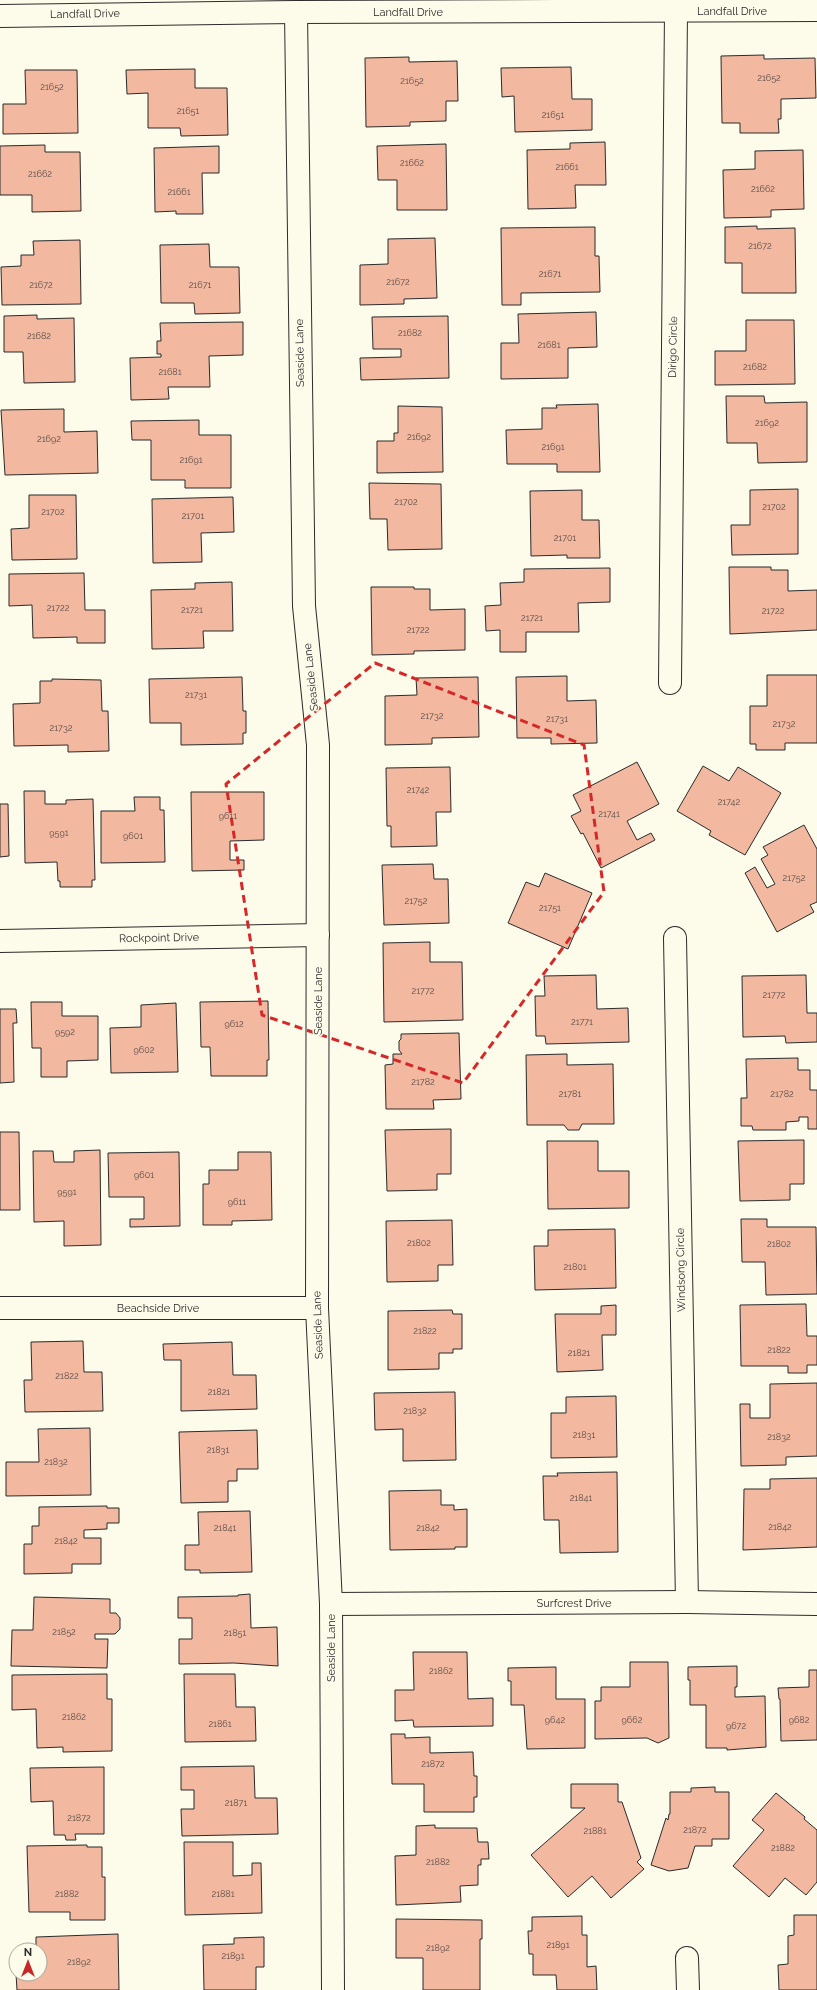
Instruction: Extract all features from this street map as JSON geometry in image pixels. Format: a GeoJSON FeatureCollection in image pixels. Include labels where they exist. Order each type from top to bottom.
{"type":"FeatureCollection","features":[{"type":"Feature","properties":{"kind":"street","name":"Landfall Drive"},"geometry":{"type":"LineString","coordinates":[[0,16],[296,12],[676,11],[740,6],[817,10]]}},
{"type":"Feature","properties":{"kind":"street","name":"Dirigo Circle"},"geometry":{"type":"LineString","coordinates":[[670,682],[676,11]]}},
{"type":"Feature","properties":{"kind":"street","name":"Seaside Lane"},"geometry":{"type":"LineString","coordinates":[[296,12],[304,606],[318,745],[317,1308],[331,1604],[333,1990]]}},
{"type":"Feature","properties":{"kind":"street","name":"Rockpoint Drive"},"geometry":{"type":"LineString","coordinates":[[0,941],[318,935]]}},
{"type":"Feature","properties":{"kind":"street","name":"Windsong Circle"},"geometry":{"type":"LineString","coordinates":[[675,938],[687,1602]]}},
{"type":"Feature","properties":{"kind":"street","name":"Beachside Drive"},"geometry":{"type":"LineString","coordinates":[[0,1308],[317,1308]]}},
{"type":"Feature","properties":{"kind":"street","name":"Surfcrest Drive"},"geometry":{"type":"LineString","coordinates":[[331,1604],[687,1602],[817,1604]]}},
{"type":"Feature","properties":{"kind":"street"},"geometry":{"type":"LineString","coordinates":[[687,1958],[688,1990]]}},
{"type":"Feature","properties":{"kind":"highlighted area"},"geometry":{"type":"Polygon","coordinates":[[[375,663],[584,745],[604,892],[463,1083],[262,1015],[226,784],[375,663]]]}},
{"type":"Feature","properties":{"kind":"building"},"geometry":{"type":"Polygon","coordinates":[[[764,55],[764,59],[815,58],[816,98],[781,99],[781,119],[778,119],[779,133],[740,133],[740,123],[722,123],[721,56],[764,55]]]}},
{"type":"Feature","properties":{"kind":"building"},"geometry":{"type":"Polygon","coordinates":[[[409,57],[409,62],[457,61],[458,101],[446,101],[446,121],[410,122],[410,126],[366,127],[365,58],[409,57]]]}},
{"type":"Feature","properties":{"kind":"building"},"geometry":{"type":"Polygon","coordinates":[[[571,67],[572,99],[592,99],[592,130],[515,132],[514,96],[502,97],[501,68],[571,67]]]}},
{"type":"Feature","properties":{"kind":"building"},"geometry":{"type":"Polygon","coordinates":[[[195,69],[195,88],[227,88],[228,135],[181,136],[180,128],[148,128],[148,93],[127,94],[126,70],[195,69]]]}},
{"type":"Feature","properties":{"kind":"building"},"geometry":{"type":"Polygon","coordinates":[[[25,70],[77,70],[78,133],[3,134],[3,104],[26,104],[25,70]]]}},
{"type":"Feature","properties":{"kind":"building"},"geometry":{"type":"Polygon","coordinates":[[[605,142],[606,185],[575,185],[576,208],[528,209],[527,150],[570,149],[570,143],[605,142]]]}},
{"type":"Feature","properties":{"kind":"building"},"geometry":{"type":"Polygon","coordinates":[[[446,144],[447,210],[397,210],[397,180],[378,180],[377,146],[446,144]]]}},
{"type":"Feature","properties":{"kind":"building"},"geometry":{"type":"Polygon","coordinates":[[[45,145],[45,152],[80,152],[81,211],[32,212],[32,195],[0,195],[0,146],[45,145]]]}},
{"type":"Feature","properties":{"kind":"building"},"geometry":{"type":"Polygon","coordinates":[[[219,146],[219,173],[202,173],[203,214],[176,214],[176,211],[155,212],[154,148],[219,146]]]}},
{"type":"Feature","properties":{"kind":"building"},"geometry":{"type":"Polygon","coordinates":[[[803,150],[804,209],[771,210],[771,217],[724,218],[723,170],[755,169],[755,151],[803,150]]]}},
{"type":"Feature","properties":{"kind":"building"},"geometry":{"type":"Polygon","coordinates":[[[757,226],[757,229],[795,228],[796,293],[742,293],[742,263],[725,263],[725,227],[757,226]]]}},
{"type":"Feature","properties":{"kind":"building"},"geometry":{"type":"Polygon","coordinates":[[[595,227],[595,256],[599,256],[600,292],[521,293],[521,305],[502,305],[501,228],[595,227]]]}},
{"type":"Feature","properties":{"kind":"building"},"geometry":{"type":"Polygon","coordinates":[[[435,238],[437,298],[404,299],[404,304],[360,305],[360,265],[388,264],[388,239],[435,238]]]}},
{"type":"Feature","properties":{"kind":"building"},"geometry":{"type":"Polygon","coordinates":[[[80,240],[81,304],[2,305],[1,267],[21,266],[21,255],[34,255],[33,241],[80,240]]]}},
{"type":"Feature","properties":{"kind":"building"},"geometry":{"type":"Polygon","coordinates":[[[209,244],[210,267],[239,267],[240,313],[195,314],[194,303],[161,303],[160,245],[209,244]]]}},
{"type":"Feature","properties":{"kind":"building"},"geometry":{"type":"Polygon","coordinates":[[[596,312],[597,347],[568,348],[568,378],[501,379],[501,343],[519,343],[518,314],[596,312]]]}},
{"type":"Feature","properties":{"kind":"building"},"geometry":{"type":"Polygon","coordinates":[[[37,315],[37,319],[74,318],[75,382],[24,383],[23,352],[4,352],[4,316],[37,315]]]}},
{"type":"Feature","properties":{"kind":"building"},"geometry":{"type":"Polygon","coordinates":[[[448,316],[449,378],[361,380],[360,358],[401,357],[401,349],[373,349],[372,317],[448,316]]]}},
{"type":"Feature","properties":{"kind":"building"},"geometry":{"type":"Polygon","coordinates":[[[746,320],[794,320],[795,384],[715,385],[715,351],[746,351],[746,320]]]}},
{"type":"Feature","properties":{"kind":"building"},"geometry":{"type":"Polygon","coordinates":[[[243,322],[243,355],[209,356],[210,387],[168,387],[169,399],[131,400],[130,358],[161,357],[161,354],[157,354],[157,341],[161,341],[160,323],[243,322]]]}},
{"type":"Feature","properties":{"kind":"building"},"geometry":{"type":"Polygon","coordinates":[[[726,396],[764,396],[765,403],[807,402],[807,462],[758,463],[757,443],[727,443],[726,396]]]}},
{"type":"Feature","properties":{"kind":"building"},"geometry":{"type":"Polygon","coordinates":[[[598,404],[600,472],[557,472],[557,464],[507,464],[506,430],[542,429],[542,408],[557,408],[556,405],[598,404]]]}},
{"type":"Feature","properties":{"kind":"building"},"geometry":{"type":"Polygon","coordinates":[[[398,406],[442,407],[443,472],[377,473],[377,441],[394,441],[394,433],[398,433],[398,406]]]}},
{"type":"Feature","properties":{"kind":"building"},"geometry":{"type":"Polygon","coordinates":[[[64,409],[64,432],[97,431],[98,473],[5,475],[1,410],[64,409]]]}},
{"type":"Feature","properties":{"kind":"building"},"geometry":{"type":"Polygon","coordinates":[[[199,420],[199,435],[231,435],[231,488],[185,488],[185,480],[151,480],[151,440],[132,440],[131,421],[199,420]]]}},
{"type":"Feature","properties":{"kind":"building"},"geometry":{"type":"Polygon","coordinates":[[[369,483],[441,484],[442,549],[388,550],[387,519],[370,519],[369,483]]]}},
{"type":"Feature","properties":{"kind":"building"},"geometry":{"type":"Polygon","coordinates":[[[798,489],[798,554],[732,555],[731,525],[750,525],[750,490],[798,489]]]}},
{"type":"Feature","properties":{"kind":"building"},"geometry":{"type":"Polygon","coordinates":[[[582,490],[582,520],[599,520],[600,558],[567,558],[567,555],[531,556],[530,491],[582,490]]]}},
{"type":"Feature","properties":{"kind":"building"},"geometry":{"type":"Polygon","coordinates":[[[29,495],[76,495],[77,559],[12,560],[11,529],[29,528],[29,495]]]}},
{"type":"Feature","properties":{"kind":"building"},"geometry":{"type":"Polygon","coordinates":[[[233,497],[234,532],[201,533],[202,562],[153,563],[152,499],[233,497]]]}},
{"type":"Feature","properties":{"kind":"building"},"geometry":{"type":"Polygon","coordinates":[[[729,567],[771,567],[771,570],[788,570],[788,591],[817,590],[817,630],[730,634],[729,567]]]}},
{"type":"Feature","properties":{"kind":"building"},"geometry":{"type":"Polygon","coordinates":[[[610,568],[610,602],[578,603],[579,632],[526,632],[526,652],[500,652],[500,630],[486,631],[485,606],[501,605],[500,583],[524,582],[524,569],[610,568]]]}},
{"type":"Feature","properties":{"kind":"building"},"geometry":{"type":"Polygon","coordinates":[[[84,573],[85,610],[105,610],[105,643],[77,643],[77,637],[33,638],[32,605],[9,606],[9,574],[84,573]]]}},
{"type":"Feature","properties":{"kind":"building"},"geometry":{"type":"Polygon","coordinates":[[[232,582],[233,631],[203,631],[204,648],[152,649],[151,590],[195,589],[195,583],[232,582]]]}},
{"type":"Feature","properties":{"kind":"building"},"geometry":{"type":"Polygon","coordinates":[[[371,587],[414,587],[414,589],[430,589],[430,610],[465,609],[465,650],[414,651],[414,654],[372,655],[371,587]]]}},
{"type":"Feature","properties":{"kind":"building"},"geometry":{"type":"Polygon","coordinates":[[[767,675],[817,675],[817,743],[785,743],[785,750],[756,750],[756,744],[750,744],[750,706],[767,706],[767,675]]]}},
{"type":"Feature","properties":{"kind":"building"},"geometry":{"type":"Polygon","coordinates":[[[567,676],[567,701],[596,700],[597,743],[551,744],[551,738],[517,738],[516,677],[567,676]]]}},
{"type":"Feature","properties":{"kind":"building"},"geometry":{"type":"Polygon","coordinates":[[[242,677],[243,711],[246,711],[246,733],[243,733],[243,744],[181,745],[181,723],[150,723],[149,679],[242,677]]]}},
{"type":"Feature","properties":{"kind":"building"},"geometry":{"type":"Polygon","coordinates":[[[478,677],[479,737],[432,738],[432,744],[385,745],[385,696],[417,695],[416,678],[478,677]]]}},
{"type":"Feature","properties":{"kind":"building"},"geometry":{"type":"Polygon","coordinates":[[[52,679],[101,680],[102,711],[108,711],[109,751],[68,752],[68,745],[14,746],[13,704],[40,703],[40,681],[52,681],[52,679]]]}},
{"type":"Feature","properties":{"kind":"building"},"geometry":{"type":"Polygon","coordinates":[[[637,762],[659,804],[627,821],[637,840],[651,833],[655,840],[601,868],[583,833],[581,834],[571,816],[581,811],[573,795],[637,762]]]}},
{"type":"Feature","properties":{"kind":"building"},"geometry":{"type":"Polygon","coordinates":[[[703,766],[729,781],[738,767],[781,793],[745,855],[709,835],[711,831],[677,811],[703,766]]]}},
{"type":"Feature","properties":{"kind":"building"},"geometry":{"type":"Polygon","coordinates":[[[450,767],[451,812],[436,812],[437,846],[391,847],[391,826],[387,826],[386,768],[450,767]]]}},
{"type":"Feature","properties":{"kind":"building"},"geometry":{"type":"Polygon","coordinates":[[[24,791],[45,791],[45,804],[66,804],[66,800],[93,799],[95,880],[92,880],[92,887],[60,887],[60,881],[58,881],[57,862],[25,863],[24,791]]]}},
{"type":"Feature","properties":{"kind":"building"},"geometry":{"type":"Polygon","coordinates":[[[191,792],[264,792],[264,840],[230,841],[230,860],[244,860],[244,870],[192,871],[191,792]]]}},
{"type":"Feature","properties":{"kind":"building"},"geometry":{"type":"Polygon","coordinates":[[[134,797],[160,797],[160,810],[164,810],[165,862],[101,863],[101,811],[135,811],[134,797]]]}},
{"type":"Feature","properties":{"kind":"building"},"geometry":{"type":"Polygon","coordinates":[[[0,804],[8,804],[9,856],[0,857],[0,804]]]}},
{"type":"Feature","properties":{"kind":"building"},"geometry":{"type":"Polygon","coordinates":[[[804,825],[817,849],[817,902],[810,905],[814,912],[777,932],[745,873],[755,867],[767,888],[775,884],[761,859],[768,855],[763,847],[804,825]]]}},
{"type":"Feature","properties":{"kind":"building"},"geometry":{"type":"Polygon","coordinates":[[[433,864],[434,879],[448,879],[449,923],[384,925],[382,865],[433,864]]]}},
{"type":"Feature","properties":{"kind":"building"},"geometry":{"type":"Polygon","coordinates":[[[545,873],[592,893],[568,949],[508,923],[526,882],[539,887],[545,873]]]}},
{"type":"Feature","properties":{"kind":"building"},"geometry":{"type":"Polygon","coordinates":[[[430,942],[430,962],[462,962],[463,1020],[384,1022],[383,943],[430,942]]]}},
{"type":"Feature","properties":{"kind":"building"},"geometry":{"type":"Polygon","coordinates":[[[596,975],[597,1009],[628,1008],[629,1042],[546,1044],[545,1036],[536,1036],[535,996],[545,996],[544,976],[596,975]]]}},
{"type":"Feature","properties":{"kind":"building"},"geometry":{"type":"Polygon","coordinates":[[[806,975],[807,1013],[817,1013],[817,1042],[786,1043],[785,1036],[743,1037],[742,976],[806,975]]]}},
{"type":"Feature","properties":{"kind":"building"},"geometry":{"type":"Polygon","coordinates":[[[268,1001],[269,1060],[267,1060],[267,1076],[211,1076],[210,1047],[201,1047],[200,1002],[268,1001]]]}},
{"type":"Feature","properties":{"kind":"building"},"geometry":{"type":"Polygon","coordinates":[[[31,1002],[62,1002],[62,1016],[98,1016],[98,1060],[67,1061],[67,1077],[41,1077],[41,1048],[32,1048],[31,1002]]]}},
{"type":"Feature","properties":{"kind":"building"},"geometry":{"type":"Polygon","coordinates":[[[176,1003],[178,1072],[111,1073],[110,1028],[141,1027],[141,1005],[176,1003]]]}},
{"type":"Feature","properties":{"kind":"building"},"geometry":{"type":"Polygon","coordinates":[[[0,1009],[16,1009],[17,1023],[13,1023],[14,1082],[0,1083],[0,1009]]]}},
{"type":"Feature","properties":{"kind":"building"},"geometry":{"type":"Polygon","coordinates":[[[459,1033],[461,1099],[433,1100],[434,1109],[386,1109],[385,1065],[393,1064],[393,1054],[402,1054],[399,1050],[401,1034],[459,1033]]]}},
{"type":"Feature","properties":{"kind":"building"},"geometry":{"type":"Polygon","coordinates":[[[567,1054],[567,1065],[613,1064],[614,1124],[582,1124],[579,1130],[568,1130],[564,1125],[527,1125],[526,1055],[567,1054]]]}},
{"type":"Feature","properties":{"kind":"building"},"geometry":{"type":"Polygon","coordinates":[[[798,1058],[798,1070],[810,1070],[810,1090],[817,1090],[817,1129],[808,1129],[808,1117],[799,1117],[799,1121],[786,1122],[786,1130],[753,1130],[752,1126],[741,1126],[741,1098],[747,1098],[746,1059],[798,1058]]]}},
{"type":"Feature","properties":{"kind":"building"},"geometry":{"type":"Polygon","coordinates":[[[451,1129],[451,1174],[437,1174],[437,1190],[387,1191],[385,1130],[451,1129]]]}},
{"type":"Feature","properties":{"kind":"building"},"geometry":{"type":"Polygon","coordinates":[[[0,1132],[19,1132],[20,1210],[0,1210],[0,1132]]]}},
{"type":"Feature","properties":{"kind":"building"},"geometry":{"type":"Polygon","coordinates":[[[804,1140],[804,1184],[790,1184],[790,1200],[740,1201],[738,1141],[804,1140]]]}},
{"type":"Feature","properties":{"kind":"building"},"geometry":{"type":"Polygon","coordinates":[[[547,1141],[598,1141],[598,1171],[629,1171],[629,1208],[548,1209],[547,1141]]]}},
{"type":"Feature","properties":{"kind":"building"},"geometry":{"type":"Polygon","coordinates":[[[100,1150],[101,1245],[64,1246],[64,1221],[34,1222],[33,1151],[53,1151],[54,1162],[74,1162],[74,1151],[100,1150]]]}},
{"type":"Feature","properties":{"kind":"building"},"geometry":{"type":"Polygon","coordinates":[[[179,1152],[180,1226],[130,1227],[130,1219],[144,1219],[144,1197],[109,1197],[108,1153],[179,1152]]]}},
{"type":"Feature","properties":{"kind":"building"},"geometry":{"type":"Polygon","coordinates":[[[238,1152],[271,1152],[272,1220],[232,1221],[232,1225],[203,1225],[203,1184],[209,1184],[209,1170],[238,1170],[238,1152]]]}},
{"type":"Feature","properties":{"kind":"building"},"geometry":{"type":"Polygon","coordinates":[[[741,1219],[767,1219],[767,1227],[816,1227],[817,1294],[766,1295],[765,1262],[742,1262],[741,1219]]]}},
{"type":"Feature","properties":{"kind":"building"},"geometry":{"type":"Polygon","coordinates":[[[452,1220],[453,1265],[438,1265],[438,1281],[387,1282],[386,1221],[452,1220]]]}},
{"type":"Feature","properties":{"kind":"building"},"geometry":{"type":"Polygon","coordinates":[[[615,1229],[616,1288],[535,1290],[534,1246],[548,1246],[548,1230],[615,1229]]]}},
{"type":"Feature","properties":{"kind":"building"},"geometry":{"type":"Polygon","coordinates":[[[806,1304],[807,1336],[817,1336],[817,1365],[807,1365],[807,1373],[788,1373],[788,1366],[741,1366],[740,1305],[806,1304]]]}},
{"type":"Feature","properties":{"kind":"building"},"geometry":{"type":"Polygon","coordinates":[[[616,1305],[616,1335],[602,1335],[603,1370],[557,1372],[555,1314],[601,1314],[601,1306],[616,1305]]]}},
{"type":"Feature","properties":{"kind":"building"},"geometry":{"type":"Polygon","coordinates":[[[452,1310],[453,1314],[462,1314],[462,1349],[453,1349],[453,1353],[439,1353],[439,1369],[388,1370],[388,1311],[452,1310]]]}},
{"type":"Feature","properties":{"kind":"building"},"geometry":{"type":"Polygon","coordinates":[[[83,1341],[84,1372],[102,1372],[103,1411],[25,1412],[24,1380],[32,1380],[31,1342],[83,1341]]]}},
{"type":"Feature","properties":{"kind":"building"},"geometry":{"type":"Polygon","coordinates":[[[232,1342],[233,1375],[256,1375],[257,1409],[181,1411],[181,1360],[164,1360],[163,1344],[232,1342]]]}},
{"type":"Feature","properties":{"kind":"building"},"geometry":{"type":"Polygon","coordinates":[[[817,1383],[817,1456],[786,1457],[786,1465],[741,1466],[740,1404],[750,1404],[750,1418],[770,1418],[770,1384],[817,1383]]]}},
{"type":"Feature","properties":{"kind":"building"},"geometry":{"type":"Polygon","coordinates":[[[455,1392],[456,1460],[403,1461],[403,1429],[375,1430],[374,1393],[455,1392]]]}},
{"type":"Feature","properties":{"kind":"building"},"geometry":{"type":"Polygon","coordinates":[[[616,1396],[617,1457],[551,1458],[551,1413],[566,1413],[566,1397],[616,1396]]]}},
{"type":"Feature","properties":{"kind":"building"},"geometry":{"type":"Polygon","coordinates":[[[90,1428],[91,1495],[6,1496],[6,1462],[39,1462],[38,1429],[90,1428]]]}},
{"type":"Feature","properties":{"kind":"building"},"geometry":{"type":"Polygon","coordinates":[[[257,1430],[258,1469],[237,1469],[237,1481],[228,1481],[228,1502],[181,1503],[179,1432],[257,1430]]]}},
{"type":"Feature","properties":{"kind":"building"},"geometry":{"type":"Polygon","coordinates":[[[617,1472],[618,1552],[560,1553],[559,1520],[544,1520],[543,1476],[558,1476],[557,1473],[617,1472]]]}},
{"type":"Feature","properties":{"kind":"building"},"geometry":{"type":"Polygon","coordinates":[[[817,1478],[817,1547],[743,1550],[744,1489],[770,1489],[770,1479],[817,1478]]]}},
{"type":"Feature","properties":{"kind":"building"},"geometry":{"type":"Polygon","coordinates":[[[441,1490],[441,1505],[454,1505],[454,1510],[467,1509],[467,1547],[455,1547],[455,1549],[390,1550],[389,1491],[441,1490]]]}},
{"type":"Feature","properties":{"kind":"building"},"geometry":{"type":"Polygon","coordinates":[[[107,1506],[107,1508],[119,1508],[119,1523],[107,1523],[107,1529],[84,1530],[84,1538],[101,1538],[101,1564],[72,1564],[72,1573],[24,1574],[24,1544],[32,1544],[32,1526],[39,1526],[39,1507],[107,1506]]]}},
{"type":"Feature","properties":{"kind":"building"},"geometry":{"type":"Polygon","coordinates":[[[250,1511],[252,1572],[200,1573],[200,1570],[185,1570],[185,1545],[199,1545],[198,1512],[250,1511]]]}},
{"type":"Feature","properties":{"kind":"building"},"geometry":{"type":"Polygon","coordinates":[[[250,1594],[251,1628],[277,1627],[278,1666],[234,1663],[179,1664],[179,1639],[192,1639],[192,1618],[178,1618],[178,1597],[238,1596],[250,1594]]]}},
{"type":"Feature","properties":{"kind":"building"},"geometry":{"type":"Polygon","coordinates":[[[34,1597],[110,1599],[110,1613],[116,1613],[120,1618],[120,1629],[115,1634],[95,1634],[95,1639],[108,1639],[107,1668],[11,1666],[12,1630],[33,1630],[34,1597]]]}},
{"type":"Feature","properties":{"kind":"building"},"geometry":{"type":"Polygon","coordinates":[[[413,1652],[467,1652],[468,1699],[493,1698],[493,1726],[414,1727],[413,1720],[395,1721],[395,1690],[414,1690],[413,1652]]]}},
{"type":"Feature","properties":{"kind":"building"},"geometry":{"type":"Polygon","coordinates":[[[630,1662],[668,1662],[669,1738],[658,1743],[647,1738],[595,1739],[595,1701],[601,1701],[601,1687],[630,1687],[630,1662]]]}},
{"type":"Feature","properties":{"kind":"building"},"geometry":{"type":"Polygon","coordinates":[[[737,1666],[737,1687],[735,1687],[735,1697],[765,1696],[766,1747],[727,1750],[727,1748],[706,1748],[706,1705],[690,1705],[690,1680],[688,1680],[688,1667],[737,1666]]]}},
{"type":"Feature","properties":{"kind":"building"},"geometry":{"type":"Polygon","coordinates":[[[556,1667],[556,1699],[585,1699],[585,1748],[527,1749],[524,1705],[511,1705],[511,1681],[508,1681],[508,1668],[556,1667]]]}},
{"type":"Feature","properties":{"kind":"building"},"geometry":{"type":"Polygon","coordinates":[[[809,1670],[817,1670],[817,1740],[781,1741],[780,1699],[778,1688],[809,1687],[809,1670]]]}},
{"type":"Feature","properties":{"kind":"building"},"geometry":{"type":"Polygon","coordinates":[[[107,1674],[107,1699],[112,1699],[112,1751],[63,1752],[63,1747],[37,1748],[36,1709],[12,1710],[12,1675],[107,1674]]]}},
{"type":"Feature","properties":{"kind":"building"},"geometry":{"type":"Polygon","coordinates":[[[184,1674],[235,1674],[236,1707],[255,1707],[256,1741],[185,1742],[184,1674]]]}},
{"type":"Feature","properties":{"kind":"building"},"geometry":{"type":"Polygon","coordinates":[[[391,1734],[405,1734],[405,1738],[430,1737],[430,1753],[473,1752],[474,1776],[477,1776],[477,1797],[474,1797],[474,1812],[424,1812],[424,1784],[392,1784],[391,1734]]]}},
{"type":"Feature","properties":{"kind":"building"},"geometry":{"type":"Polygon","coordinates":[[[254,1766],[255,1798],[277,1798],[278,1834],[182,1836],[181,1809],[194,1809],[194,1790],[181,1790],[181,1767],[254,1766]]]}},
{"type":"Feature","properties":{"kind":"building"},"geometry":{"type":"Polygon","coordinates":[[[104,1767],[104,1834],[75,1834],[76,1840],[66,1840],[65,1835],[54,1835],[53,1801],[31,1802],[30,1768],[104,1767]]]}},
{"type":"Feature","properties":{"kind":"building"},"geometry":{"type":"Polygon","coordinates":[[[571,1784],[618,1784],[618,1802],[622,1802],[641,1858],[637,1862],[644,1869],[611,1898],[592,1876],[568,1897],[531,1855],[585,1808],[571,1808],[571,1784]]]}},
{"type":"Feature","properties":{"kind":"building"},"geometry":{"type":"Polygon","coordinates":[[[715,1787],[715,1792],[729,1792],[729,1839],[712,1839],[712,1846],[695,1846],[688,1868],[669,1871],[651,1865],[666,1818],[668,1820],[670,1814],[670,1792],[691,1792],[691,1788],[715,1787]]]}},
{"type":"Feature","properties":{"kind":"building"},"geometry":{"type":"Polygon","coordinates":[[[776,1793],[805,1817],[804,1819],[817,1830],[817,1882],[806,1895],[785,1878],[769,1897],[733,1866],[764,1830],[752,1820],[776,1793]]]}},
{"type":"Feature","properties":{"kind":"building"},"geometry":{"type":"Polygon","coordinates":[[[435,1825],[435,1828],[477,1828],[478,1842],[488,1842],[489,1859],[481,1859],[481,1865],[478,1865],[478,1885],[460,1886],[461,1902],[396,1905],[395,1856],[416,1855],[416,1826],[435,1825]]]}},
{"type":"Feature","properties":{"kind":"building"},"geometry":{"type":"Polygon","coordinates":[[[184,1842],[233,1842],[233,1876],[252,1875],[252,1863],[261,1863],[262,1913],[185,1915],[184,1842]]]}},
{"type":"Feature","properties":{"kind":"building"},"geometry":{"type":"Polygon","coordinates":[[[87,1845],[87,1847],[102,1847],[102,1877],[105,1877],[105,1920],[70,1920],[70,1912],[29,1912],[27,1846],[87,1845]]]}},
{"type":"Feature","properties":{"kind":"building"},"geometry":{"type":"Polygon","coordinates":[[[794,1915],[817,1915],[817,1990],[779,1990],[778,1965],[788,1964],[788,1936],[794,1935],[794,1915]]]}},
{"type":"Feature","properties":{"kind":"building"},"geometry":{"type":"Polygon","coordinates":[[[582,1916],[582,1935],[587,1935],[587,1967],[596,1966],[597,1990],[557,1990],[556,1975],[533,1975],[533,1954],[529,1954],[528,1931],[532,1931],[532,1917],[582,1916]]]}},
{"type":"Feature","properties":{"kind":"building"},"geometry":{"type":"Polygon","coordinates":[[[396,1919],[482,1920],[482,1939],[480,1939],[480,1990],[423,1990],[423,1958],[396,1958],[396,1919]]]}},
{"type":"Feature","properties":{"kind":"building"},"geometry":{"type":"Polygon","coordinates":[[[118,1934],[119,1990],[17,1990],[16,1982],[48,1982],[48,1942],[36,1942],[36,1937],[118,1934]]]}},
{"type":"Feature","properties":{"kind":"building"},"geometry":{"type":"Polygon","coordinates":[[[264,1937],[264,1967],[256,1967],[256,1990],[204,1990],[203,1945],[234,1944],[234,1938],[264,1937]]]}}]}
